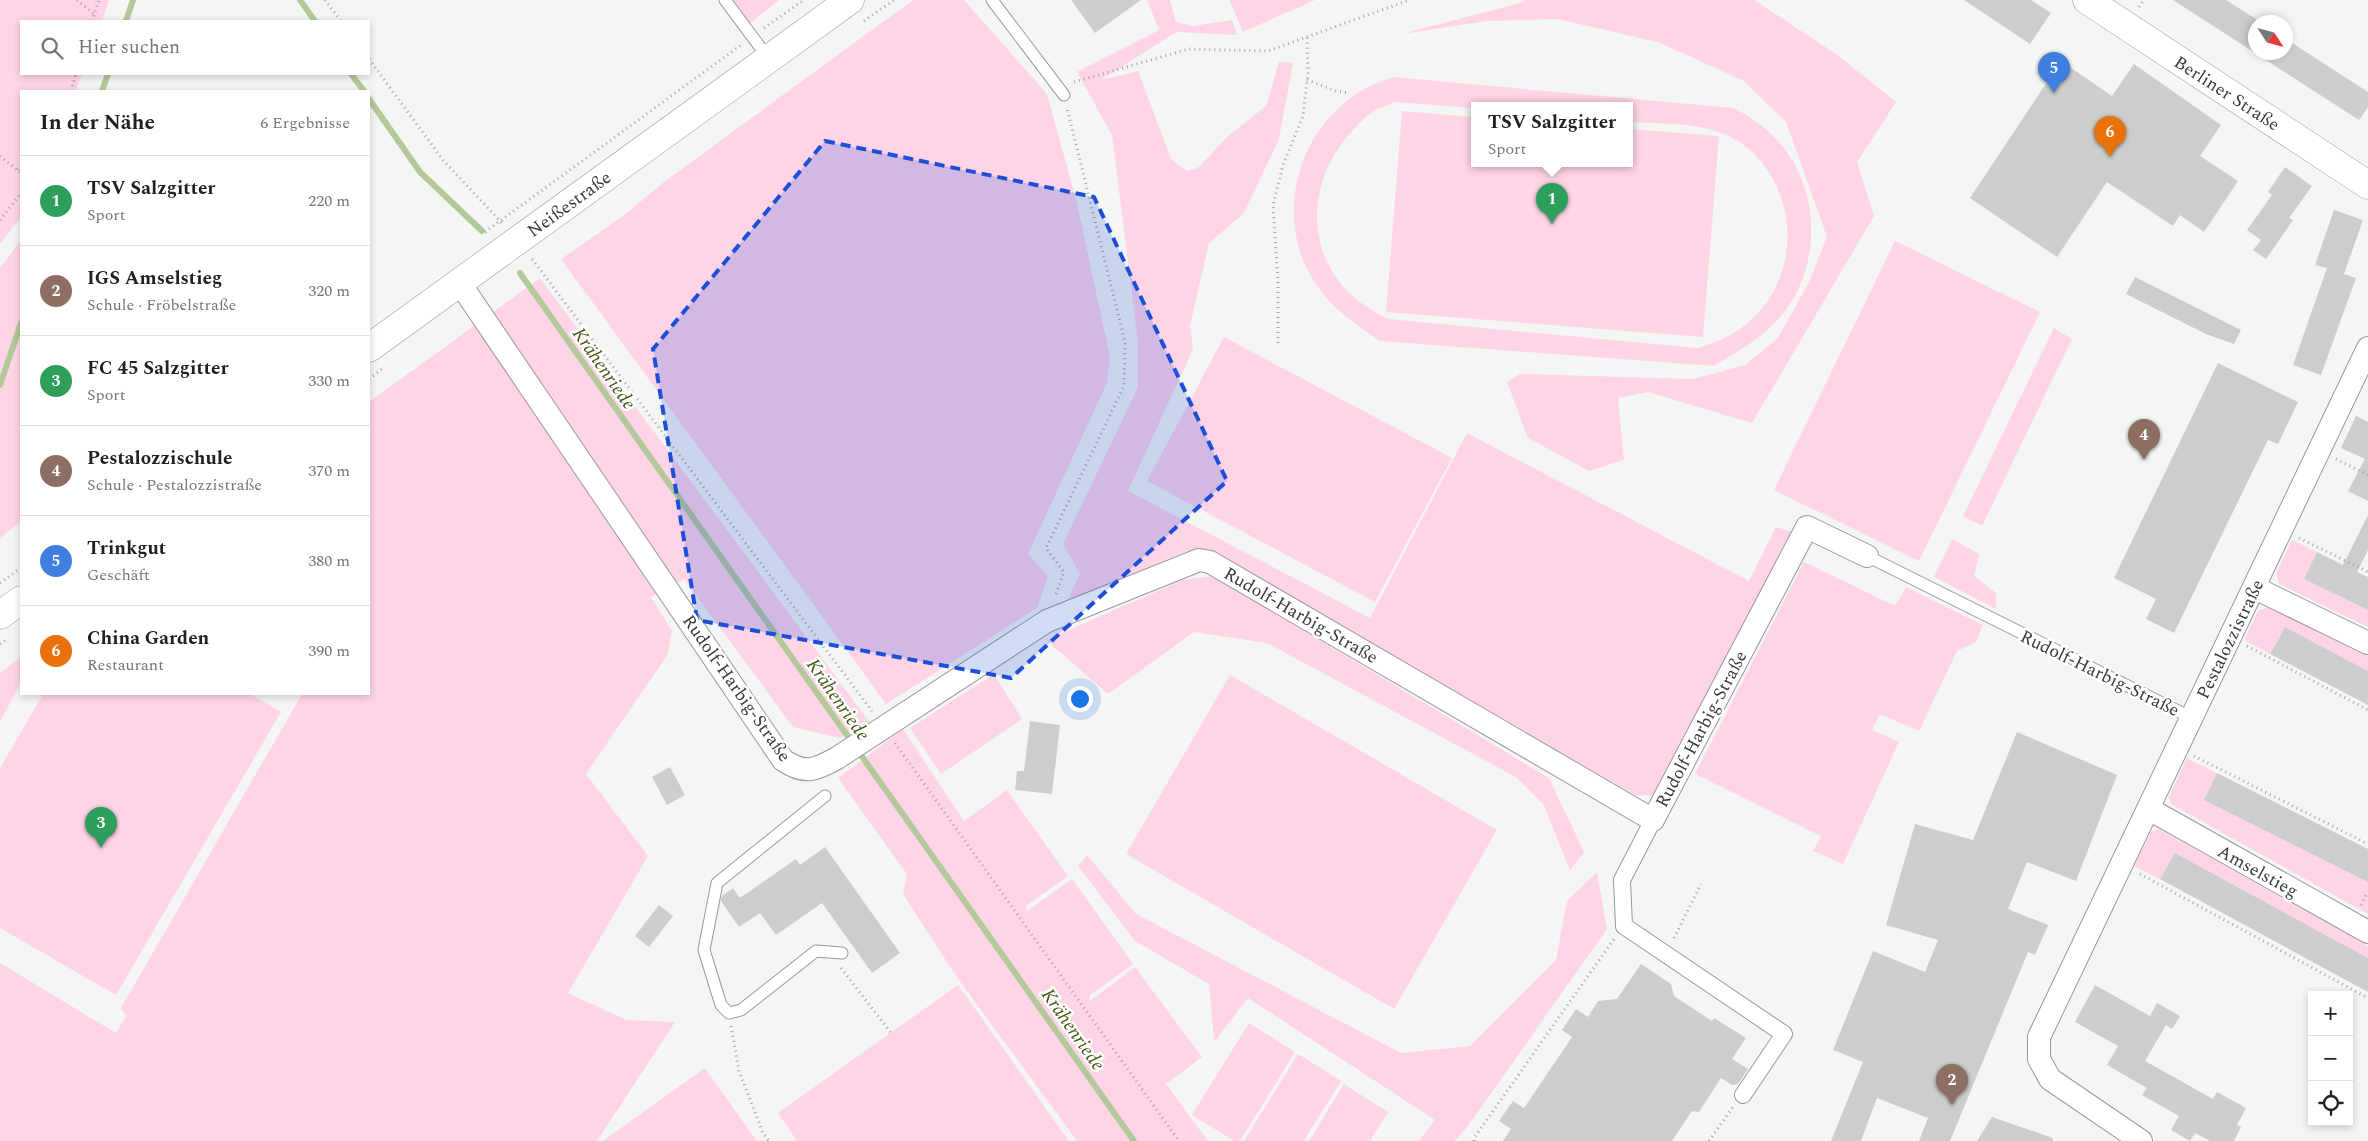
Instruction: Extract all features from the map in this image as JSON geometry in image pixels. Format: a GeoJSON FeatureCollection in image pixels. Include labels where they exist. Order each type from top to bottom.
{"type":"FeatureCollection","features":[{"type":"Feature","properties":{"kind":"street","name":"Neißestraße"},"geometry":{"type":"LineString","coordinates":[[370,347],[459,282],[509,231],[769,59],[850,0]]}},
{"type":"Feature","properties":{"kind":"street","name":"Berliner Straße"},"geometry":{"type":"LineString","coordinates":[[2086,0],[2368,185]]}},
{"type":"Feature","properties":{"kind":"street","name":"Rudolf-Harbig-Straße"},"geometry":{"type":"LineString","coordinates":[[459,282],[783,760],[796,769],[808,770],[824,766],[877,734],[1047,621],[1199,560],[1210,562],[1653,820],[1807,527],[1867,556]]}},
{"type":"Feature","properties":{"kind":"street","name":"Pestalozzistraße"},"geometry":{"type":"LineString","coordinates":[[2113,1133],[2050,1079],[2039,1059],[2039,1037],[2368,348]]}},
{"type":"Feature","properties":{"kind":"street"},"geometry":{"type":"LineString","coordinates":[[2255,588],[2368,642]]}},
{"type":"Feature","properties":{"kind":"street"},"geometry":{"type":"LineString","coordinates":[[0,615],[20,601]]}},
{"type":"Feature","properties":{"kind":"street","name":"Amselstieg"},"geometry":{"type":"LineString","coordinates":[[2149,809],[2368,932]]}},
{"type":"Feature","properties":{"kind":"street"},"geometry":{"type":"LineString","coordinates":[[1653,820],[1622,880],[1624,926],[1784,1034],[1743,1095]]}},
{"type":"Feature","properties":{"kind":"street"},"geometry":{"type":"LineString","coordinates":[[2113,1133],[2141,1141]]}},
{"type":"Feature","properties":{"kind":"lane"},"geometry":{"type":"LineString","coordinates":[[725,0],[769,59]]}},
{"type":"Feature","properties":{"kind":"lane"},"geometry":{"type":"LineString","coordinates":[[992,0],[1062,91]]}},
{"type":"Feature","properties":{"kind":"lane","name":"Rudolf-Harbig-Straße"},"geometry":{"type":"LineString","coordinates":[[1867,556],[2192,718]]}},
{"type":"Feature","properties":{"kind":"lane"},"geometry":{"type":"LineString","coordinates":[[825,796],[717,883],[704,950],[721,1005],[729,1013],[741,1010],[816,951],[842,953]]}},
{"type":"Feature","properties":{"kind":"path"},"geometry":{"type":"LineString","coordinates":[[77,0],[94,14]]}},
{"type":"Feature","properties":{"kind":"path"},"geometry":{"type":"LineString","coordinates":[[92,20],[99,0]]}},
{"type":"Feature","properties":{"kind":"path"},"geometry":{"type":"LineString","coordinates":[[325,0],[340,20]]}},
{"type":"Feature","properties":{"kind":"path"},"geometry":{"type":"LineString","coordinates":[[477,238],[509,231],[752,37],[804,0]]}},
{"type":"Feature","properties":{"kind":"path"},"geometry":{"type":"LineString","coordinates":[[1047,621],[1064,572],[1046,548],[1124,386],[1125,342],[1062,91],[1189,49],[1268,50],[1409,0]]}},
{"type":"Feature","properties":{"kind":"path"},"geometry":{"type":"LineString","coordinates":[[1278,343],[1278,282],[1273,205],[1283,164],[1303,116],[1307,80],[1306,37]]}},
{"type":"Feature","properties":{"kind":"path"},"geometry":{"type":"LineString","coordinates":[[370,60],[443,160],[509,231],[532,259],[877,734],[1179,1141]]}},
{"type":"Feature","properties":{"kind":"path"},"geometry":{"type":"LineString","coordinates":[[71,90],[76,75]]}},
{"type":"Feature","properties":{"kind":"path"},"geometry":{"type":"LineString","coordinates":[[1307,80],[1336,91],[1349,93]]}},
{"type":"Feature","properties":{"kind":"path"},"geometry":{"type":"LineString","coordinates":[[0,156],[20,172]]}},
{"type":"Feature","properties":{"kind":"path"},"geometry":{"type":"LineString","coordinates":[[0,220],[20,193]]}},
{"type":"Feature","properties":{"kind":"path"},"geometry":{"type":"LineString","coordinates":[[2331,457],[2368,475]]}},
{"type":"Feature","properties":{"kind":"path"},"geometry":{"type":"LineString","coordinates":[[2294,535],[2368,572]]}},
{"type":"Feature","properties":{"kind":"path"},"geometry":{"type":"LineString","coordinates":[[0,583],[20,569]]}},
{"type":"Feature","properties":{"kind":"path"},"geometry":{"type":"LineString","coordinates":[[2242,644],[2368,710]]}},
{"type":"Feature","properties":{"kind":"path"},"geometry":{"type":"LineString","coordinates":[[2190,753],[2368,844]]}},
{"type":"Feature","properties":{"kind":"path"},"geometry":{"type":"LineString","coordinates":[[2132,869],[2368,998]]}},
{"type":"Feature","properties":{"kind":"path"},"geometry":{"type":"LineString","coordinates":[[1666,954],[1701,884]]}},
{"type":"Feature","properties":{"kind":"path"},"geometry":{"type":"LineString","coordinates":[[2359,909],[2368,892]]}},
{"type":"Feature","properties":{"kind":"path"},"geometry":{"type":"LineString","coordinates":[[1474,1141],[1474,1138],[1624,926]]}},
{"type":"Feature","properties":{"kind":"path"},"geometry":{"type":"LineString","coordinates":[[829,952],[891,1033]]}},
{"type":"Feature","properties":{"kind":"path"},"geometry":{"type":"LineString","coordinates":[[729,1013],[739,1071],[763,1133],[769,1141]]}},
{"type":"Feature","properties":{"kind":"path"},"geometry":{"type":"LineString","coordinates":[[1709,1141],[1743,1095]]}},
{"type":"Feature","properties":{"kind":"highlighted area"},"geometry":{"type":"Polygon","coordinates":[[[825,141],[1094,197],[1227,481],[1011,678],[697,620],[653,349],[825,141]]]}},
{"type":"Feature","properties":{"kind":"shaded area"},"geometry":{"type":"Polygon","coordinates":[[[0,0],[109,0],[102,20],[20,20],[20,75],[82,75],[76,90],[20,90],[20,218],[0,244],[0,0]]]}},
{"type":"Feature","properties":{"kind":"shaded area"},"geometry":{"type":"Polygon","coordinates":[[[729,0],[779,0],[748,25],[729,0]]]}},
{"type":"Feature","properties":{"kind":"shaded area"},"geometry":{"type":"Polygon","coordinates":[[[913,0],[964,0],[1047,94],[1077,203],[1110,357],[1107,383],[1028,554],[1048,577],[1037,608],[886,704],[561,259],[623,216],[664,182],[913,0]]]}},
{"type":"Feature","properties":{"kind":"shaded area"},"geometry":{"type":"Polygon","coordinates":[[[1147,0],[1170,0],[1176,22],[1193,26],[1232,20],[1237,35],[1176,32],[1101,80],[1138,71],[1171,159],[1187,171],[1198,168],[1228,136],[1266,106],[1279,62],[1293,63],[1279,139],[1244,213],[1209,243],[1190,326],[1193,349],[1128,491],[1370,618],[1467,433],[1749,581],[1776,527],[1796,533],[1659,796],[1635,795],[1213,552],[1185,552],[1067,601],[1080,574],[1063,544],[1138,387],[1138,342],[1112,135],[1077,72],[1159,30],[1147,0]]]}},
{"type":"Feature","properties":{"kind":"shaded area"},"geometry":{"type":"Polygon","coordinates":[[[1229,0],[1315,0],[1243,32],[1229,0]]]}},
{"type":"Feature","properties":{"kind":"shaded area"},"geometry":{"type":"Polygon","coordinates":[[[1525,0],[1754,0],[1836,54],[1896,102],[1857,162],[1874,216],[1752,423],[1648,392],[1618,398],[1624,460],[1589,471],[1528,438],[1507,382],[1520,374],[1694,379],[1745,365],[1778,338],[1809,282],[1827,237],[1786,122],[1744,81],[1658,42],[1557,19],[1487,21],[1402,34],[1520,3],[1525,0]]]}},
{"type":"Feature","properties":{"kind":"shaded area"},"geometry":{"type":"Polygon","coordinates":[[[1393,77],[1734,108],[1757,122],[1777,140],[1792,159],[1802,180],[1809,203],[1810,251],[1804,274],[1795,296],[1781,316],[1766,331],[1750,344],[1714,366],[1380,341],[1338,310],[1317,286],[1305,263],[1297,239],[1294,215],[1295,190],[1301,166],[1311,143],[1325,122],[1343,104],[1367,88],[1393,77]],[[1395,102],[1374,111],[1364,119],[1340,146],[1329,164],[1322,184],[1318,205],[1317,226],[1321,247],[1329,267],[1352,296],[1388,319],[1698,348],[1717,341],[1743,327],[1764,306],[1777,285],[1785,262],[1787,238],[1785,214],[1779,191],[1767,169],[1751,151],[1731,137],[1719,132],[1694,126],[1633,122],[1633,102],[1471,102],[1471,108],[1395,102]]]}},
{"type":"Feature","properties":{"kind":"shaded area"},"geometry":{"type":"Polygon","coordinates":[[[1402,111],[1471,117],[1471,167],[1633,167],[1633,129],[1719,136],[1703,337],[1386,312],[1402,111]]]}},
{"type":"Feature","properties":{"kind":"shaded area"},"geometry":{"type":"Polygon","coordinates":[[[20,241],[20,522],[0,538],[0,268],[20,241]]]}},
{"type":"Feature","properties":{"kind":"shaded area"},"geometry":{"type":"Polygon","coordinates":[[[1895,241],[2040,312],[1919,561],[1774,490],[1895,241]]]}},
{"type":"Feature","properties":{"kind":"shaded area"},"geometry":{"type":"Polygon","coordinates":[[[540,278],[871,724],[840,738],[793,727],[684,579],[651,597],[672,631],[668,654],[586,774],[648,856],[568,993],[626,1020],[675,1022],[597,1141],[0,1141],[0,963],[116,1033],[126,1016],[121,1008],[301,695],[370,695],[370,401],[540,278]]]}},
{"type":"Feature","properties":{"kind":"shaded area"},"geometry":{"type":"Polygon","coordinates":[[[2054,328],[2072,339],[1982,526],[1963,516],[2054,328]]]}},
{"type":"Feature","properties":{"kind":"shaded area"},"geometry":{"type":"Polygon","coordinates":[[[1224,337],[1452,458],[1375,602],[1147,481],[1224,337]]]}},
{"type":"Feature","properties":{"kind":"shaded area"},"geometry":{"type":"Polygon","coordinates":[[[1952,539],[1979,554],[1974,576],[1996,593],[1996,609],[1934,577],[1952,539]]]}},
{"type":"Feature","properties":{"kind":"shaded area"},"geometry":{"type":"Polygon","coordinates":[[[2292,540],[2317,552],[2304,579],[2368,610],[2368,627],[2279,584],[2276,574],[2292,540]]]}},
{"type":"Feature","properties":{"kind":"shaded area"},"geometry":{"type":"Polygon","coordinates":[[[1804,562],[1895,606],[1906,587],[1983,625],[1976,642],[1957,651],[1919,731],[1880,714],[1872,730],[1899,742],[1843,864],[1813,851],[1821,836],[1695,774],[1804,562]]]}},
{"type":"Feature","properties":{"kind":"shaded area"},"geometry":{"type":"Polygon","coordinates":[[[1213,576],[1549,778],[1584,852],[1570,870],[1544,805],[1516,777],[1267,643],[1194,632],[1108,694],[1046,640],[1183,580],[1213,576]]]}},
{"type":"Feature","properties":{"kind":"shaded area"},"geometry":{"type":"Polygon","coordinates":[[[2268,607],[2368,656],[2368,671],[2285,627],[2270,654],[2244,640],[2258,611],[2268,607]]]}},
{"type":"Feature","properties":{"kind":"shaded area"},"geometry":{"type":"Polygon","coordinates":[[[20,658],[20,684],[0,722],[0,673],[20,658]]]}},
{"type":"Feature","properties":{"kind":"shaded area"},"geometry":{"type":"Polygon","coordinates":[[[994,674],[1022,719],[941,774],[910,728],[994,674]]]}},
{"type":"Feature","properties":{"kind":"shaded area"},"geometry":{"type":"Polygon","coordinates":[[[1230,675],[1497,830],[1394,1009],[1126,854],[1230,675]]]}},
{"type":"Feature","properties":{"kind":"shaded area"},"geometry":{"type":"Polygon","coordinates":[[[42,695],[252,695],[281,712],[116,995],[0,928],[0,768],[42,695]]]}},
{"type":"Feature","properties":{"kind":"shaded area"},"geometry":{"type":"Polygon","coordinates":[[[903,729],[964,821],[1007,790],[1068,876],[1026,906],[1027,911],[1072,879],[1133,964],[1089,996],[1090,1001],[1135,967],[1202,1057],[1166,1084],[1208,1141],[1077,1141],[956,976],[903,894],[907,874],[838,778],[903,729]]]}},
{"type":"Feature","properties":{"kind":"shaded area"},"geometry":{"type":"Polygon","coordinates":[[[2187,758],[2217,773],[2204,800],[2368,882],[2368,914],[2171,804],[2169,797],[2187,758]]]}},
{"type":"Feature","properties":{"kind":"shaded area"},"geometry":{"type":"Polygon","coordinates":[[[2159,829],[2368,946],[2368,958],[2175,853],[2160,879],[2134,866],[2151,832],[2159,829]]]}},
{"type":"Feature","properties":{"kind":"shaded area"},"geometry":{"type":"Polygon","coordinates":[[[1087,855],[1136,914],[1401,1053],[1470,1046],[1556,960],[1567,901],[1597,872],[1607,929],[1468,1126],[1455,1141],[1419,1141],[1435,1120],[1248,998],[1214,1042],[1209,984],[1135,941],[1078,866],[1087,855]]]}},
{"type":"Feature","properties":{"kind":"shaded area"},"geometry":{"type":"Polygon","coordinates":[[[958,985],[1069,1141],[797,1141],[778,1113],[958,985]]]}},
{"type":"Feature","properties":{"kind":"shaded area"},"geometry":{"type":"Polygon","coordinates":[[[1249,1023],[1295,1052],[1240,1141],[1234,1141],[1192,1115],[1249,1023]]]}},
{"type":"Feature","properties":{"kind":"shaded area"},"geometry":{"type":"Polygon","coordinates":[[[1298,1054],[1341,1081],[1304,1141],[1244,1141],[1298,1054]]]}},
{"type":"Feature","properties":{"kind":"shaded area"},"geometry":{"type":"Polygon","coordinates":[[[705,1068],[757,1141],[603,1141],[705,1068]]]}},
{"type":"Feature","properties":{"kind":"shaded area"},"geometry":{"type":"Polygon","coordinates":[[[1344,1084],[1388,1112],[1370,1141],[1309,1141],[1344,1084]]]}},
{"type":"Feature","properties":{"kind":"building"},"geometry":{"type":"Polygon","coordinates":[[[1071,0],[1141,0],[1095,33],[1071,0]]]}},
{"type":"Feature","properties":{"kind":"building"},"geometry":{"type":"Polygon","coordinates":[[[1964,0],[2031,0],[2051,13],[2030,44],[1964,0]]]}},
{"type":"Feature","properties":{"kind":"building"},"geometry":{"type":"Polygon","coordinates":[[[2173,0],[2226,0],[2250,15],[2248,15],[2248,48],[2173,0]]]}},
{"type":"Feature","properties":{"kind":"building"},"geometry":{"type":"Polygon","coordinates":[[[2293,44],[2368,92],[2368,107],[2359,120],[2266,60],[2293,60],[2293,44]]]}},
{"type":"Feature","properties":{"kind":"building"},"geometry":{"type":"Polygon","coordinates":[[[2061,61],[2112,96],[2134,64],[2221,125],[2200,156],[2238,181],[2204,232],[2180,215],[2173,226],[2107,182],[2057,257],[1970,198],[2061,61]]]}},
{"type":"Feature","properties":{"kind":"building"},"geometry":{"type":"Polygon","coordinates":[[[2285,167],[2312,186],[2289,218],[2293,220],[2266,259],[2253,250],[2261,240],[2247,230],[2272,195],[2268,192],[2285,167]]]}},
{"type":"Feature","properties":{"kind":"building"},"geometry":{"type":"Polygon","coordinates":[[[2334,210],[2363,220],[2344,274],[2356,278],[2321,375],[2293,365],[2327,268],[2315,265],[2334,210]]]}},
{"type":"Feature","properties":{"kind":"building"},"geometry":{"type":"Polygon","coordinates":[[[2135,277],[2241,330],[2234,344],[2206,334],[2126,294],[2135,277]]]}},
{"type":"Feature","properties":{"kind":"building"},"geometry":{"type":"Polygon","coordinates":[[[2218,363],[2298,402],[2278,444],[2268,440],[2174,633],[2146,619],[2156,599],[2114,578],[2218,363]]]}},
{"type":"Feature","properties":{"kind":"building"},"geometry":{"type":"Polygon","coordinates":[[[2356,416],[2368,422],[2368,501],[2348,491],[2365,459],[2341,448],[2356,416]]]}},
{"type":"Feature","properties":{"kind":"building"},"geometry":{"type":"Polygon","coordinates":[[[2368,515],[2368,550],[2357,572],[2368,577],[2368,610],[2304,579],[2317,552],[2343,565],[2368,515]]]}},
{"type":"Feature","properties":{"kind":"building"},"geometry":{"type":"Polygon","coordinates":[[[2285,627],[2368,671],[2368,705],[2270,654],[2285,627]]]}},
{"type":"Feature","properties":{"kind":"building"},"geometry":{"type":"Polygon","coordinates":[[[1030,721],[1060,725],[1052,794],[1015,790],[1017,771],[1024,771],[1030,721]]]}},
{"type":"Feature","properties":{"kind":"building"},"geometry":{"type":"Polygon","coordinates":[[[2017,732],[2117,775],[2076,881],[2027,862],[2008,909],[2048,925],[2035,955],[2028,952],[1950,1141],[1919,1141],[1928,1118],[1877,1098],[1861,1141],[1831,1141],[1863,1062],[1833,1050],[1873,951],[1925,972],[1938,940],[1886,925],[1915,824],[1973,840],[2017,732]]]}},
{"type":"Feature","properties":{"kind":"building"},"geometry":{"type":"Polygon","coordinates":[[[670,767],[685,795],[667,805],[652,777],[670,767]]]}},
{"type":"Feature","properties":{"kind":"building"},"geometry":{"type":"Polygon","coordinates":[[[2217,773],[2368,849],[2368,882],[2204,800],[2217,773]]]}},
{"type":"Feature","properties":{"kind":"building"},"geometry":{"type":"Polygon","coordinates":[[[825,847],[900,953],[872,973],[822,903],[776,935],[760,913],[739,927],[721,901],[722,896],[733,888],[740,898],[796,859],[800,865],[825,847]]]}},
{"type":"Feature","properties":{"kind":"building"},"geometry":{"type":"Polygon","coordinates":[[[2175,853],[2368,958],[2368,992],[2160,879],[2175,853]]]}},
{"type":"Feature","properties":{"kind":"building"},"geometry":{"type":"Polygon","coordinates":[[[659,905],[673,916],[649,947],[635,936],[659,905]]]}},
{"type":"Feature","properties":{"kind":"building"},"geometry":{"type":"Polygon","coordinates":[[[1641,964],[1671,984],[1674,996],[1712,1021],[1714,1018],[1746,1038],[1732,1059],[1748,1069],[1738,1084],[1732,1085],[1721,1078],[1699,1112],[1692,1111],[1672,1141],[1503,1141],[1511,1129],[1499,1121],[1513,1101],[1524,1108],[1572,1037],[1562,1030],[1576,1009],[1588,1017],[1598,1001],[1617,999],[1641,964]]]}},
{"type":"Feature","properties":{"kind":"building"},"geometry":{"type":"Polygon","coordinates":[[[2095,985],[2150,1016],[2157,1003],[2180,1016],[2172,1029],[2166,1025],[2145,1061],[2213,1099],[2217,1092],[2246,1108],[2237,1125],[2241,1127],[2234,1141],[2210,1141],[2195,1133],[2190,1141],[2171,1130],[2179,1116],[2142,1095],[2147,1088],[2107,1065],[2118,1046],[2075,1022],[2095,985]]]}},
{"type":"Feature","properties":{"kind":"building"},"geometry":{"type":"Polygon","coordinates":[[[1992,1117],[2053,1138],[2053,1141],[1977,1141],[1992,1117]]]}},
{"type":"Feature","properties":{"kind":"waterway","name":"Krähenriede"},"geometry":{"type":"LineString","coordinates":[[126,20],[133,0]]}},
{"type":"Feature","properties":{"kind":"waterway","name":"Krähenriede"},"geometry":{"type":"LineString","coordinates":[[300,0],[314,20]]}},
{"type":"Feature","properties":{"kind":"waterway","name":"Krähenriede"},"geometry":{"type":"LineString","coordinates":[[102,90],[108,75]]}},
{"type":"Feature","properties":{"kind":"waterway","name":"Krähenriede"},"geometry":{"type":"LineString","coordinates":[[352,75],[363,90]]}},
{"type":"Feature","properties":{"kind":"waterway","name":"Krähenriede"},"geometry":{"type":"LineString","coordinates":[[370,100],[420,172],[482,231]]}},
{"type":"Feature","properties":{"kind":"waterway","name":"Krähenriede"},"geometry":{"type":"LineString","coordinates":[[520,273],[1134,1141]]}},
{"type":"Feature","properties":{"kind":"waterway","name":"Krähenriede"},"geometry":{"type":"LineString","coordinates":[[0,385],[20,326]]}},
{"type":"Feature","properties":{"kind":"place","name":"Trinkgut"},"geometry":{"type":"Point","coordinates":[2054,93]}},
{"type":"Feature","properties":{"kind":"place","name":"China Garden"},"geometry":{"type":"Point","coordinates":[2110,157]}},
{"type":"Feature","properties":{"kind":"place","name":"TSV Salzgitter"},"geometry":{"type":"Point","coordinates":[1552,224]}},
{"type":"Feature","properties":{"kind":"place","name":"Pestalozzischule"},"geometry":{"type":"Point","coordinates":[2144,460]}},
{"type":"Feature","properties":{"kind":"place","name":"FC 45 Salzgitter"},"geometry":{"type":"Point","coordinates":[101,848]}},
{"type":"Feature","properties":{"kind":"place","name":"IGS Amselstieg"},"geometry":{"type":"Point","coordinates":[1952,1105]}}]}
